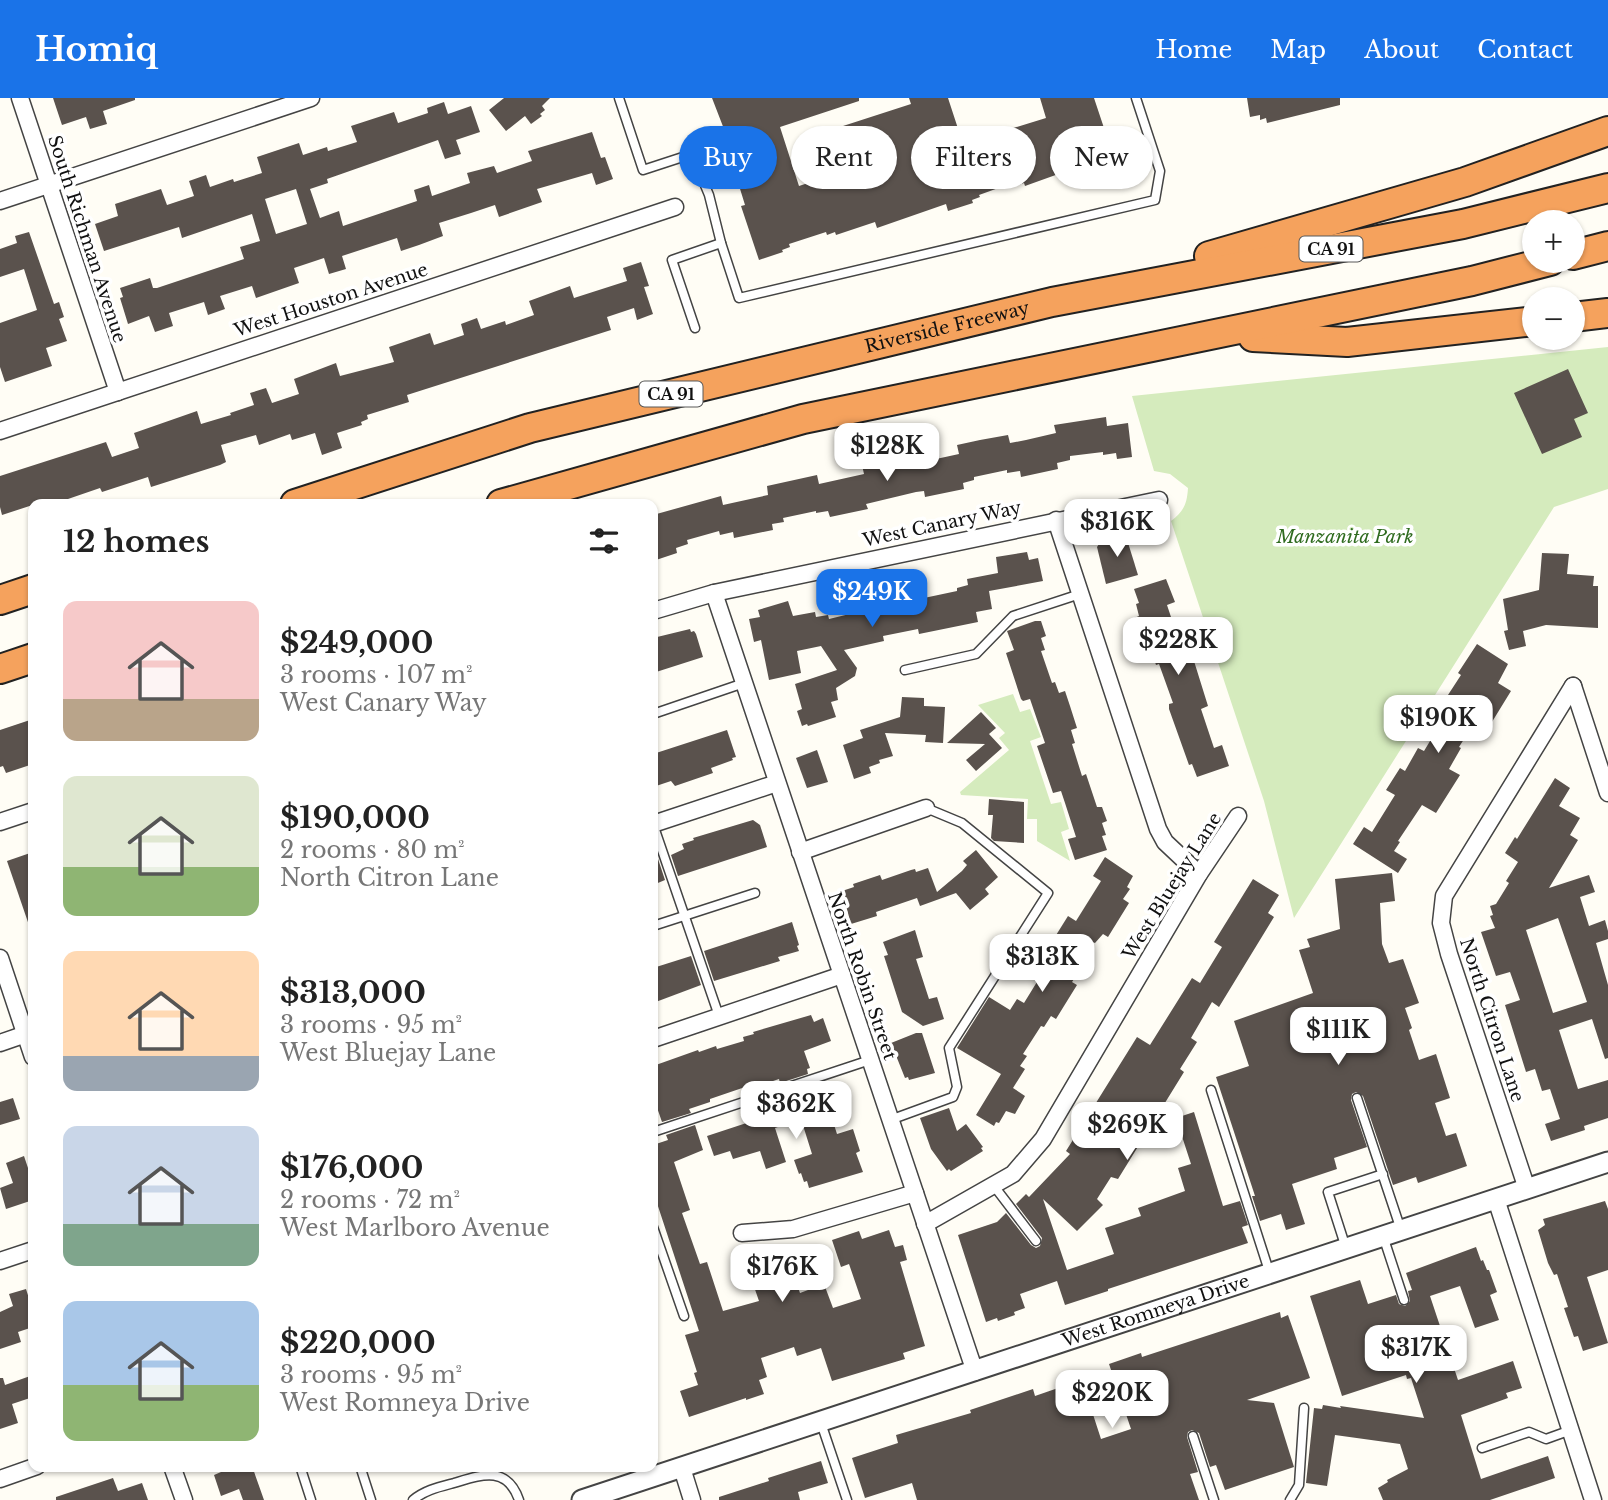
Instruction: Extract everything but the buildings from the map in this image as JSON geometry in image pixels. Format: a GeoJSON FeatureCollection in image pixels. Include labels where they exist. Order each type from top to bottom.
{"type":"FeatureCollection","features":[{"type":"Feature","properties":{"kind":"highway"},"geometry":{"type":"LineString","coordinates":[[1052,302],[1465,182],[1608,131]]}},
{"type":"Feature","properties":{"kind":"highway","name":"Riverside Freeway"},"geometry":{"type":"LineString","coordinates":[[310,499],[530,428],[1052,302],[1463,224],[1608,188]]}},
{"type":"Feature","properties":{"kind":"highway"},"geometry":{"type":"LineString","coordinates":[[1585,252],[1608,246]]}},
{"type":"Feature","properties":{"kind":"highway"},"geometry":{"type":"LineString","coordinates":[[519,499],[803,419],[1472,281],[1522,268]]}},
{"type":"Feature","properties":{"kind":"highway"},"geometry":{"type":"LineString","coordinates":[[1585,316],[1608,313]]}},
{"type":"Feature","properties":{"kind":"highway"},"geometry":{"type":"LineString","coordinates":[[1212,335],[1347,342],[1522,322]]}},
{"type":"Feature","properties":{"kind":"highway"},"geometry":{"type":"LineString","coordinates":[[0,600],[28,591]]}},
{"type":"Feature","properties":{"kind":"highway"},"geometry":{"type":"LineString","coordinates":[[0,669],[28,660]]}},
{"type":"Feature","properties":{"kind":"street","name":"South Richman Avenue"},"geometry":{"type":"LineString","coordinates":[[20,98],[118,391]]}},
{"type":"Feature","properties":{"kind":"street"},"geometry":{"type":"LineString","coordinates":[[0,201],[311,98]]}},
{"type":"Feature","properties":{"kind":"street","name":"West Houston Avenue"},"geometry":{"type":"LineString","coordinates":[[0,431],[675,206]]}},
{"type":"Feature","properties":{"kind":"street","name":"West Canary Way"},"geometry":{"type":"LineString","coordinates":[[658,610],[714,593],[1159,500]]}},
{"type":"Feature","properties":{"kind":"street"},"geometry":{"type":"LineString","coordinates":[[1056,520],[1158,829],[1165,842],[1199,874]]}},
{"type":"Feature","properties":{"kind":"street","name":"North Robin Street"},"geometry":{"type":"LineString","coordinates":[[714,593],[975,1372]]}},
{"type":"Feature","properties":{"kind":"street","name":"North Citron Lane"},"geometry":{"type":"LineString","coordinates":[[1527,1189],[1449,954],[1441,923],[1444,896],[1573,686],[1608,793]]}},
{"type":"Feature","properties":{"kind":"street"},"geometry":{"type":"LineString","coordinates":[[658,822],[777,783]]}},
{"type":"Feature","properties":{"kind":"street"},"geometry":{"type":"LineString","coordinates":[[800,852],[926,808]]}},
{"type":"Feature","properties":{"kind":"street"},"geometry":{"type":"LineString","coordinates":[[0,822],[28,813]]}},
{"type":"Feature","properties":{"kind":"street","name":"West Bluejay Lane"},"geometry":{"type":"LineString","coordinates":[[925,1224],[1013,1174],[1043,1139],[1199,874],[1238,816]]}},
{"type":"Feature","properties":{"kind":"street"},"geometry":{"type":"LineString","coordinates":[[0,958],[28,1041]]}},
{"type":"Feature","properties":{"kind":"street"},"geometry":{"type":"LineString","coordinates":[[658,1037],[842,975]]}},
{"type":"Feature","properties":{"kind":"street"},"geometry":{"type":"LineString","coordinates":[[0,1043],[26,1034]]}},
{"type":"Feature","properties":{"kind":"street","name":"West Romneya Drive"},"geometry":{"type":"LineString","coordinates":[[582,1500],[1608,1162]]}},
{"type":"Feature","properties":{"kind":"street"},"geometry":{"type":"LineString","coordinates":[[742,1233],[793,1229],[915,1194]]}},
{"type":"Feature","properties":{"kind":"street"},"geometry":{"type":"LineString","coordinates":[[1496,1199],[1593,1500]]}},
{"type":"Feature","properties":{"kind":"street"},"geometry":{"type":"LineString","coordinates":[[0,1261],[28,1252]]}},
{"type":"Feature","properties":{"kind":"street"},"geometry":{"type":"LineString","coordinates":[[682,1468],[692,1500]]}},
{"type":"Feature","properties":{"kind":"street"},"geometry":{"type":"LineString","coordinates":[[0,1479],[28,1469]]}},
{"type":"Feature","properties":{"kind":"street"},"geometry":{"type":"LineString","coordinates":[[174,1472],[184,1500]]}},
{"type":"Feature","properties":{"kind":"lane"},"geometry":{"type":"LineString","coordinates":[[619,98],[643,170],[692,154],[709,195],[739,298],[1155,200],[1160,171],[1136,98]]}},
{"type":"Feature","properties":{"kind":"lane"},"geometry":{"type":"LineString","coordinates":[[695,328],[672,260],[721,243]]}},
{"type":"Feature","properties":{"kind":"lane"},"geometry":{"type":"LineString","coordinates":[[905,670],[976,654],[1013,616],[1081,594]]}},
{"type":"Feature","properties":{"kind":"lane"},"geometry":{"type":"LineString","coordinates":[[658,712],[744,682]]}},
{"type":"Feature","properties":{"kind":"lane"},"geometry":{"type":"LineString","coordinates":[[890,1119],[953,1097],[957,1087],[949,1048],[1048,893],[962,823],[926,808]]}},
{"type":"Feature","properties":{"kind":"lane"},"geometry":{"type":"LineString","coordinates":[[658,839],[719,1016]]}},
{"type":"Feature","properties":{"kind":"lane"},"geometry":{"type":"LineString","coordinates":[[658,924],[755,893]]}},
{"type":"Feature","properties":{"kind":"lane"},"geometry":{"type":"LineString","coordinates":[[658,1130],[870,1060]]}},
{"type":"Feature","properties":{"kind":"lane"},"geometry":{"type":"LineString","coordinates":[[1211,1090],[1270,1274]]}},
{"type":"Feature","properties":{"kind":"lane"},"geometry":{"type":"LineString","coordinates":[[1357,1098],[1383,1174],[1404,1300]]}},
{"type":"Feature","properties":{"kind":"lane"},"geometry":{"type":"LineString","coordinates":[[1346,1249],[1328,1192],[1383,1174]]}},
{"type":"Feature","properties":{"kind":"lane"},"geometry":{"type":"LineString","coordinates":[[993,1186],[1036,1241]]}},
{"type":"Feature","properties":{"kind":"lane"},"geometry":{"type":"LineString","coordinates":[[658,1241],[684,1316]]}},
{"type":"Feature","properties":{"kind":"lane"},"geometry":{"type":"LineString","coordinates":[[1290,1500],[1298,1485],[1304,1408]]}},
{"type":"Feature","properties":{"kind":"lane"},"geometry":{"type":"LineString","coordinates":[[821,1423],[847,1500]]}},
{"type":"Feature","properties":{"kind":"lane"},"geometry":{"type":"LineString","coordinates":[[1482,1448],[1530,1432],[1546,1439],[1570,1426]]}},
{"type":"Feature","properties":{"kind":"lane"},"geometry":{"type":"LineString","coordinates":[[1193,1436],[1213,1500]]}},
{"type":"Feature","properties":{"kind":"lane"},"geometry":{"type":"LineString","coordinates":[[302,1472],[311,1500]]}},
{"type":"Feature","properties":{"kind":"lane"},"geometry":{"type":"LineString","coordinates":[[362,1472],[371,1500]]}},
{"type":"Feature","properties":{"kind":"lane"},"geometry":{"type":"LineString","coordinates":[[413,1500],[430,1489],[482,1475],[494,1475],[505,1479],[512,1486],[519,1500]]}},
{"type":"Feature","properties":{"kind":"green space","name":"Manzanita Park"},"geometry":{"type":"Polygon","coordinates":[[[1608,347],[1608,489],[1554,507],[1294,918],[1264,801],[1171,521],[1184,507],[1188,488],[1170,474],[1154,471],[1132,396],[1608,347]]]}},
{"type":"Feature","properties":{"kind":"green space"},"geometry":{"type":"Polygon","coordinates":[[[1013,694],[1020,712],[1030,709],[1041,737],[1030,741],[1051,804],[1061,802],[1069,829],[1061,832],[1070,861],[1037,841],[1037,819],[1027,819],[1028,799],[961,795],[960,792],[1009,750],[999,738],[1005,733],[978,705],[1013,694]]]}}]}
